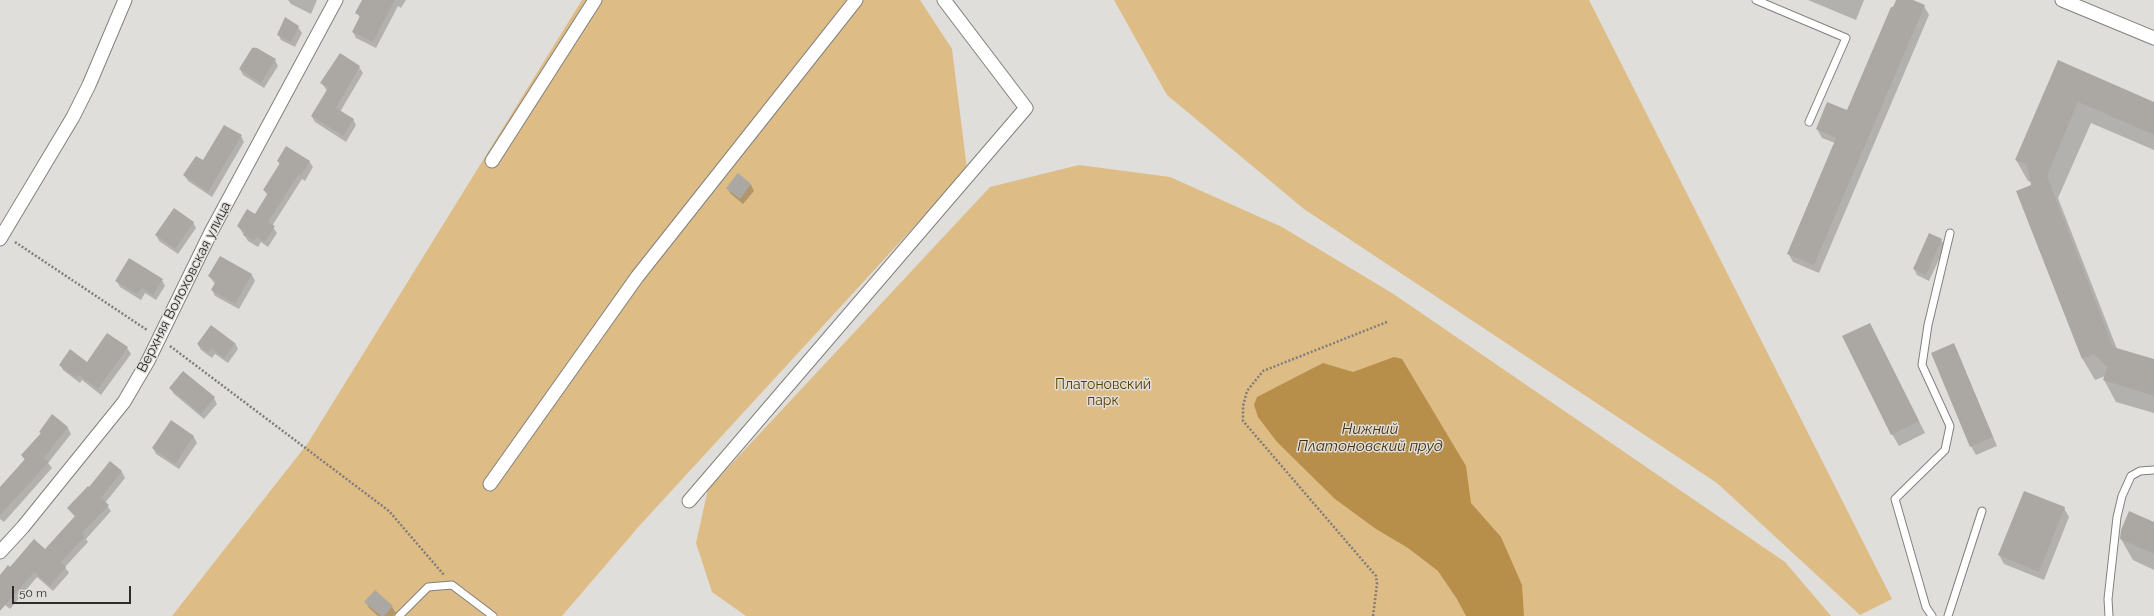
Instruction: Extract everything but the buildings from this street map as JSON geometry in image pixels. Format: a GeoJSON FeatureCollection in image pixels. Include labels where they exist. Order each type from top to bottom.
{"type":"FeatureCollection","features":[{"type":"Feature","properties":{"kind":"street"},"geometry":{"type":"LineString","coordinates":[[2,237],[73,117],[89,85],[125,0]]}},
{"type":"Feature","properties":{"kind":"street","name":"Верхняя Волоховская улица"},"geometry":{"type":"LineString","coordinates":[[0,552],[23,527],[115,414],[136,382],[211,232],[336,0]]}},
{"type":"Feature","properties":{"kind":"street"},"geometry":{"type":"LineString","coordinates":[[492,161],[595,0]]}},
{"type":"Feature","properties":{"kind":"street"},"geometry":{"type":"LineString","coordinates":[[490,484],[637,277],[856,0]]}},
{"type":"Feature","properties":{"kind":"street"},"geometry":{"type":"LineString","coordinates":[[689,501],[1026,108],[944,0]]}},
{"type":"Feature","properties":{"kind":"street"},"geometry":{"type":"LineString","coordinates":[[2062,0],[2154,38]]}},
{"type":"Feature","properties":{"kind":"lane"},"geometry":{"type":"LineString","coordinates":[[1756,0],[1846,38],[1809,122]]}},
{"type":"Feature","properties":{"kind":"lane"},"geometry":{"type":"LineString","coordinates":[[1932,616],[1926,607],[1895,499],[1945,450],[1950,426],[1922,365],[1928,325],[1950,233]]}},
{"type":"Feature","properties":{"kind":"lane"},"geometry":{"type":"LineString","coordinates":[[2109,616],[2108,599],[2117,517],[2122,496],[2131,476],[2140,471],[2154,470]]}},
{"type":"Feature","properties":{"kind":"lane"},"geometry":{"type":"LineString","coordinates":[[1948,616],[1982,511]]}},
{"type":"Feature","properties":{"kind":"lane"},"geometry":{"type":"LineString","coordinates":[[399,616],[428,587],[452,585],[493,616]]}},
{"type":"Feature","properties":{"kind":"path"},"geometry":{"type":"LineString","coordinates":[[2,237],[159,338],[389,511],[452,585]]}},
{"type":"Feature","properties":{"kind":"path"},"geometry":{"type":"LineString","coordinates":[[1373,616],[1377,584],[1376,576],[1243,421],[1243,406],[1248,391],[1263,371],[1387,322]]}},
{"type":"Feature","properties":{"kind":"green space"},"geometry":{"type":"Polygon","coordinates":[[[582,0],[920,0],[952,49],[967,169],[641,524],[562,616],[172,616],[308,443],[582,0]]]}},
{"type":"Feature","properties":{"kind":"green space"},"geometry":{"type":"Polygon","coordinates":[[[1114,0],[1589,0],[1892,599],[1860,615],[1717,483],[1304,209],[1167,95],[1114,0]]]}},
{"type":"Feature","properties":{"kind":"green space","name":"Платоновский парк"},"geometry":{"type":"Polygon","coordinates":[[[1079,165],[1170,177],[1282,227],[1392,293],[1785,562],[1831,616],[746,616],[712,592],[696,543],[708,489],[990,187],[1079,165]]]}},
{"type":"Feature","properties":{"kind":"water","name":"Нижний Платоновский пруд"},"geometry":{"type":"Polygon","coordinates":[[[1394,357],[1402,359],[1466,466],[1471,503],[1501,537],[1522,585],[1524,616],[1466,616],[1457,599],[1438,571],[1408,548],[1376,529],[1335,499],[1277,442],[1258,417],[1254,405],[1257,397],[1323,363],[1353,372],[1394,357]]]}}]}
